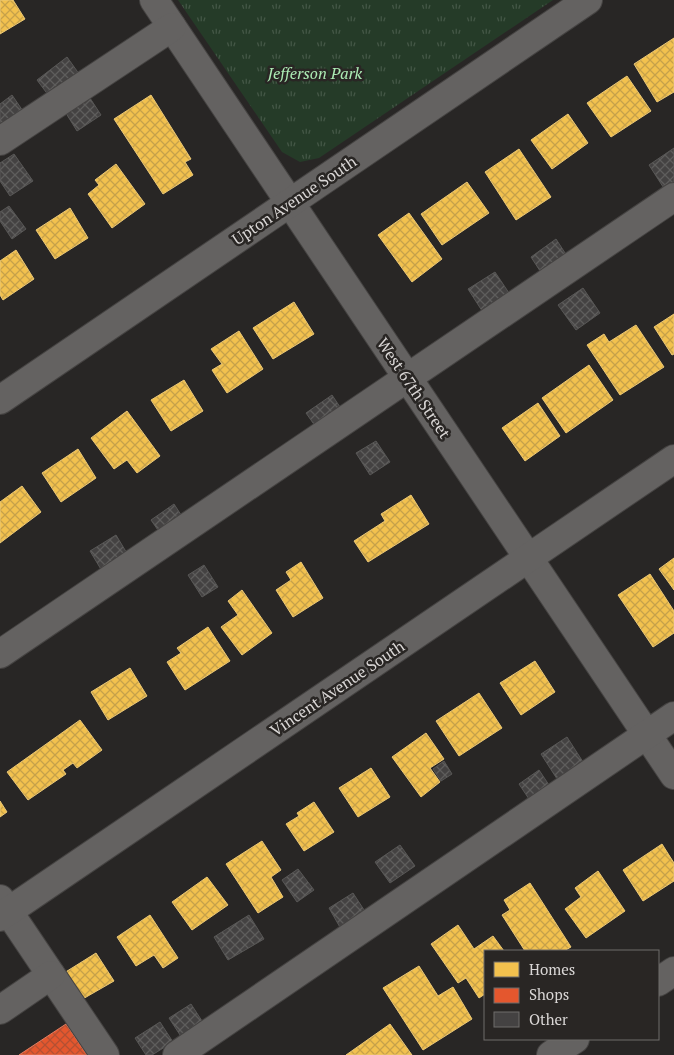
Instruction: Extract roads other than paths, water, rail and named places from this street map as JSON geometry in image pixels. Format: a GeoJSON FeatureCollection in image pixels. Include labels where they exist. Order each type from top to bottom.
{"type":"FeatureCollection","features":[{"type":"Feature","properties":{"kind":"street","name":"West 67th Street"},"geometry":{"type":"LineString","coordinates":[[154,0],[674,775]]}},
{"type":"Feature","properties":{"kind":"street","name":"Upton Avenue South"},"geometry":{"type":"LineString","coordinates":[[0,400],[588,0]]}},
{"type":"Feature","properties":{"kind":"street"},"geometry":{"type":"LineString","coordinates":[[0,141],[172,27]]}},
{"type":"Feature","properties":{"kind":"street"},"geometry":{"type":"LineString","coordinates":[[0,654],[674,197]]}},
{"type":"Feature","properties":{"kind":"street","name":"Vincent Avenue South"},"geometry":{"type":"LineString","coordinates":[[3,909],[528,558],[674,458]]}},
{"type":"Feature","properties":{"kind":"street"},"geometry":{"type":"LineString","coordinates":[[177,1055],[674,716]]}},
{"type":"Feature","properties":{"kind":"street"},"geometry":{"type":"LineString","coordinates":[[3,909],[51,975],[105,1055]]}},
{"type":"Feature","properties":{"kind":"street"},"geometry":{"type":"LineString","coordinates":[[659,981],[674,971]]}},
{"type":"Feature","properties":{"kind":"street"},"geometry":{"type":"LineString","coordinates":[[0,1010],[51,975]]}},
{"type":"Feature","properties":{"kind":"street"},"geometry":{"type":"LineString","coordinates":[[551,1055],[574,1040]]}},
{"type":"Feature","properties":{"kind":"park label","name":"Jefferson Park"},"geometry":{"type":"Point","coordinates":[315,73]}}]}
